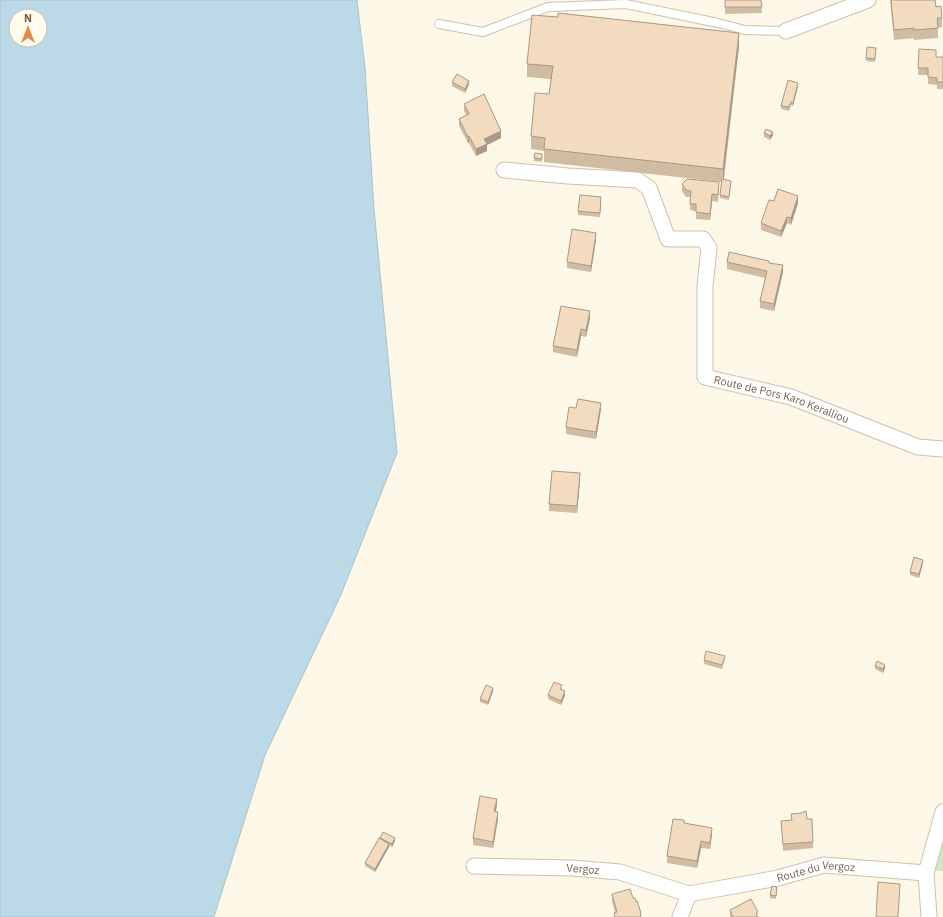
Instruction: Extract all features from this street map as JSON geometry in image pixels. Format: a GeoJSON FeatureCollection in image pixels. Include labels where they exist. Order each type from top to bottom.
{"type":"FeatureCollection","features":[{"type":"Feature","properties":{"kind":"street"},"geometry":{"type":"LineString","coordinates":[[786,31],[868,0]]}},
{"type":"Feature","properties":{"kind":"street","name":"Route de Pors Karo Keralliou"},"geometry":{"type":"LineString","coordinates":[[504,170],[637,180],[649,188],[668,239],[703,239],[709,248],[705,286],[705,377],[791,396],[918,447],[943,449]]}},
{"type":"Feature","properties":{"kind":"street"},"geometry":{"type":"LineString","coordinates":[[929,917],[926,873],[943,812]]}},
{"type":"Feature","properties":{"kind":"street","name":"Route du Vergoz"},"geometry":{"type":"LineString","coordinates":[[689,894],[778,878],[824,865],[926,873]]}},
{"type":"Feature","properties":{"kind":"street","name":"Vergoz"},"geometry":{"type":"LineString","coordinates":[[474,866],[572,868],[620,872],[689,894]]}},
{"type":"Feature","properties":{"kind":"street"},"geometry":{"type":"LineString","coordinates":[[680,917],[689,894]]}},
{"type":"Feature","properties":{"kind":"lane"},"geometry":{"type":"LineString","coordinates":[[440,24],[483,32],[548,7],[626,4],[745,30],[786,31]]}},
{"type":"Feature","properties":{"kind":"green space"},"geometry":{"type":"Polygon","coordinates":[[[943,838],[943,871],[935,871],[943,838]]]}},
{"type":"Feature","properties":{"kind":"water"},"geometry":{"type":"Polygon","coordinates":[[[0,0],[357,0],[365,68],[374,209],[397,453],[340,597],[265,755],[214,917],[0,917],[0,0]]]}},
{"type":"Feature","properties":{"kind":"building"},"geometry":{"type":"Polygon","coordinates":[[[725,0],[761,0],[762,7],[725,7],[725,0]]]}},
{"type":"Feature","properties":{"kind":"building"},"geometry":{"type":"Polygon","coordinates":[[[891,0],[935,0],[936,7],[941,6],[942,18],[937,18],[938,28],[894,30],[891,0]]]}},
{"type":"Feature","properties":{"kind":"building"},"geometry":{"type":"Polygon","coordinates":[[[558,13],[739,33],[723,169],[544,149],[545,138],[531,136],[535,93],[549,94],[553,66],[527,64],[532,15],[558,17],[558,13]]]}},
{"type":"Feature","properties":{"kind":"building"},"geometry":{"type":"Polygon","coordinates":[[[867,47],[876,48],[875,59],[866,58],[867,47]]]}},
{"type":"Feature","properties":{"kind":"building"},"geometry":{"type":"Polygon","coordinates":[[[919,49],[936,50],[936,57],[943,57],[943,82],[937,82],[937,78],[928,77],[928,68],[918,68],[919,49]]]}},
{"type":"Feature","properties":{"kind":"building"},"geometry":{"type":"Polygon","coordinates":[[[457,74],[469,81],[465,89],[452,82],[457,74]]]}},
{"type":"Feature","properties":{"kind":"building"},"geometry":{"type":"Polygon","coordinates":[[[788,80],[798,83],[793,103],[791,102],[789,107],[781,106],[788,80]]]}},
{"type":"Feature","properties":{"kind":"building"},"geometry":{"type":"Polygon","coordinates":[[[484,94],[501,131],[484,139],[487,144],[476,149],[459,119],[469,114],[464,104],[484,94]]]}},
{"type":"Feature","properties":{"kind":"building"},"geometry":{"type":"Polygon","coordinates":[[[766,129],[773,132],[770,136],[764,133],[766,129]]]}},
{"type":"Feature","properties":{"kind":"building"},"geometry":{"type":"Polygon","coordinates":[[[535,153],[542,154],[542,159],[534,158],[535,153]]]}},
{"type":"Feature","properties":{"kind":"building"},"geometry":{"type":"Polygon","coordinates":[[[687,179],[719,182],[718,195],[712,194],[710,214],[696,212],[696,204],[690,204],[691,191],[686,190],[682,184],[687,179]]]}},
{"type":"Feature","properties":{"kind":"building"},"geometry":{"type":"Polygon","coordinates":[[[722,179],[731,181],[729,197],[720,195],[722,179]]]}},
{"type":"Feature","properties":{"kind":"building"},"geometry":{"type":"Polygon","coordinates":[[[778,189],[798,196],[791,218],[787,217],[781,231],[761,223],[769,200],[774,201],[778,189]]]}},
{"type":"Feature","properties":{"kind":"building"},"geometry":{"type":"Polygon","coordinates":[[[580,195],[601,197],[600,213],[578,211],[580,195]]]}},
{"type":"Feature","properties":{"kind":"building"},"geometry":{"type":"Polygon","coordinates":[[[572,229],[596,233],[591,266],[567,262],[572,229]]]}},
{"type":"Feature","properties":{"kind":"building"},"geometry":{"type":"Polygon","coordinates":[[[729,252],[769,261],[769,263],[783,265],[774,304],[760,301],[767,271],[727,262],[729,252]]]}},
{"type":"Feature","properties":{"kind":"building"},"geometry":{"type":"Polygon","coordinates":[[[561,306],[590,311],[586,330],[581,329],[577,350],[553,346],[561,306]]]}},
{"type":"Feature","properties":{"kind":"building"},"geometry":{"type":"Polygon","coordinates":[[[578,399],[601,403],[596,432],[566,427],[569,407],[576,408],[578,399]]]}},
{"type":"Feature","properties":{"kind":"building"},"geometry":{"type":"Polygon","coordinates":[[[552,471],[580,473],[577,506],[549,504],[552,471]]]}},
{"type":"Feature","properties":{"kind":"building"},"geometry":{"type":"Polygon","coordinates":[[[914,557],[923,560],[919,574],[910,572],[914,557]]]}},
{"type":"Feature","properties":{"kind":"building"},"geometry":{"type":"Polygon","coordinates":[[[706,651],[725,656],[722,665],[704,660],[706,651]]]}},
{"type":"Feature","properties":{"kind":"building"},"geometry":{"type":"Polygon","coordinates":[[[877,661],[885,665],[883,669],[875,666],[877,661]]]}},
{"type":"Feature","properties":{"kind":"building"},"geometry":{"type":"Polygon","coordinates":[[[554,682],[562,685],[560,689],[565,691],[561,701],[548,695],[554,682]]]}},
{"type":"Feature","properties":{"kind":"building"},"geometry":{"type":"Polygon","coordinates":[[[486,685],[493,688],[488,702],[480,699],[486,685]]]}},
{"type":"Feature","properties":{"kind":"building"},"geometry":{"type":"Polygon","coordinates":[[[480,796],[497,799],[494,811],[498,812],[493,842],[473,838],[480,796]]]}},
{"type":"Feature","properties":{"kind":"building"},"geometry":{"type":"Polygon","coordinates":[[[806,811],[807,819],[812,819],[813,842],[783,844],[781,821],[792,820],[791,814],[806,811]]]}},
{"type":"Feature","properties":{"kind":"building"},"geometry":{"type":"Polygon","coordinates":[[[673,819],[684,820],[684,823],[712,828],[710,843],[701,841],[697,861],[667,856],[673,819]]]}},
{"type":"Feature","properties":{"kind":"building"},"geometry":{"type":"Polygon","coordinates":[[[383,832],[395,838],[392,844],[380,838],[383,832]]]}},
{"type":"Feature","properties":{"kind":"building"},"geometry":{"type":"Polygon","coordinates":[[[379,838],[389,844],[375,869],[365,863],[379,838]]]}},
{"type":"Feature","properties":{"kind":"building"},"geometry":{"type":"Polygon","coordinates":[[[878,882],[900,884],[898,917],[876,917],[878,882]]]}},
{"type":"Feature","properties":{"kind":"building"},"geometry":{"type":"Polygon","coordinates":[[[772,886],[777,887],[776,896],[770,895],[772,886]]]}},
{"type":"Feature","properties":{"kind":"building"},"geometry":{"type":"Polygon","coordinates":[[[630,889],[633,898],[635,898],[636,902],[637,901],[641,917],[615,917],[614,913],[617,912],[612,894],[630,889]]]}},
{"type":"Feature","properties":{"kind":"building"},"geometry":{"type":"Polygon","coordinates":[[[751,899],[758,912],[756,913],[758,917],[733,917],[730,910],[751,899]]]}}]}
